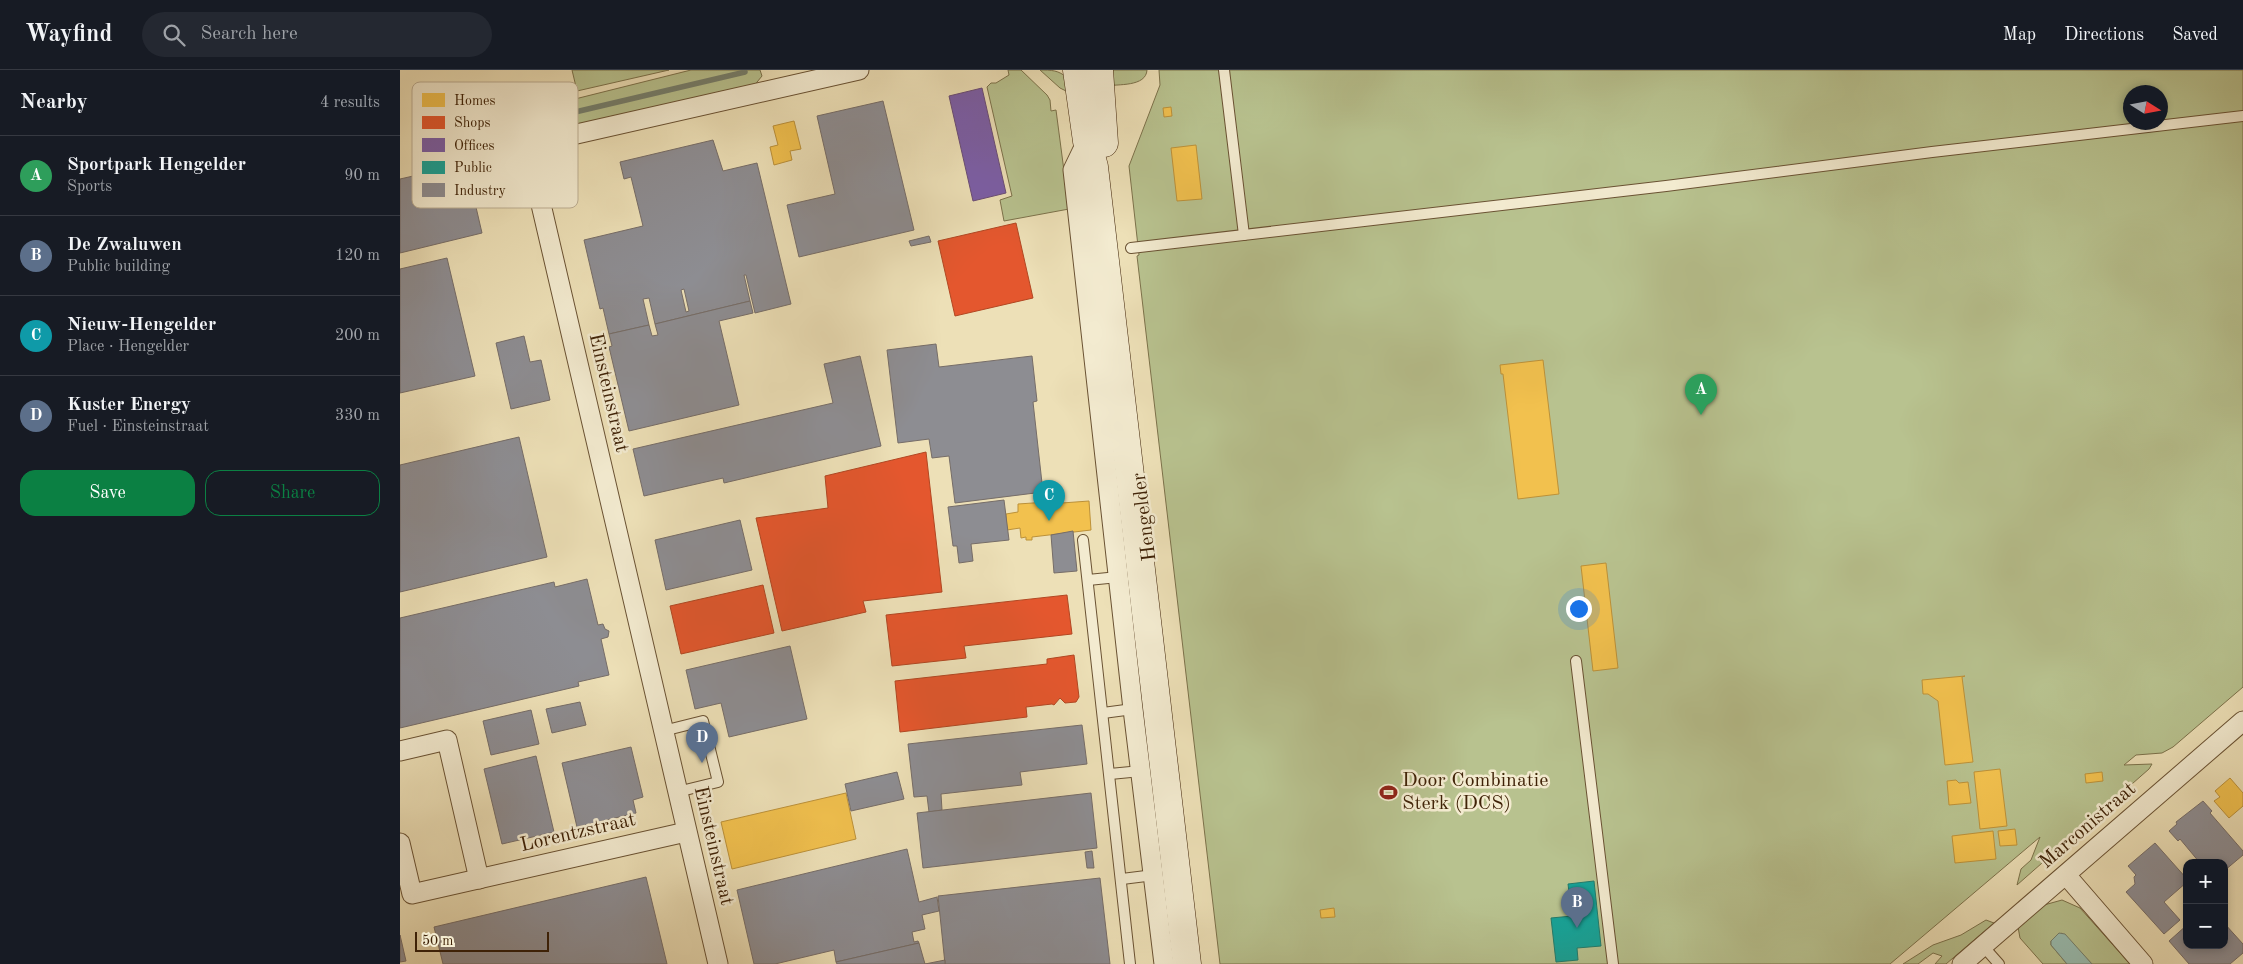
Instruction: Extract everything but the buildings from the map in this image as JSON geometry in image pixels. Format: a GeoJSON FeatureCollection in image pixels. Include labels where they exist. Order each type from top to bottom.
{"type":"FeatureCollection","features":[{"type":"Feature","properties":{"kind":"main road","name":"Hengelder"},"geometry":{"type":"LineString","coordinates":[[1077,70],[1087,140],[1096,177],[1188,964]]}},
{"type":"Feature","properties":{"kind":"main road","name":"Hengelder"},"geometry":{"type":"LineString","coordinates":[[1099,70],[1105,134],[1104,164],[1197,964]]}},
{"type":"Feature","properties":{"kind":"street","name":"Einsteinstraat"},"geometry":{"type":"LineString","coordinates":[[578,134],[858,70]]}},
{"type":"Feature","properties":{"kind":"street","name":"Hengelder"},"geometry":{"type":"LineString","coordinates":[[1087,140],[1073,170],[1133,709],[1164,964]]}},
{"type":"Feature","properties":{"kind":"street","name":"Einsteinstraat"},"geometry":{"type":"LineString","coordinates":[[542,208],[718,964]]}},
{"type":"Feature","properties":{"kind":"street","name":"Marconistraat"},"geometry":{"type":"LineString","coordinates":[[1962,964],[2243,721]]}},
{"type":"Feature","properties":{"kind":"street"},"geometry":{"type":"LineString","coordinates":[[400,751],[447,740],[479,879]]}},
{"type":"Feature","properties":{"kind":"street","name":"Lorentzstraat"},"geometry":{"type":"LineString","coordinates":[[400,843],[412,894],[686,832]]}},
{"type":"Feature","properties":{"kind":"street"},"geometry":{"type":"LineString","coordinates":[[2066,875],[2143,964]]}},
{"type":"Feature","properties":{"kind":"lane"},"geometry":{"type":"LineString","coordinates":[[1224,70],[1244,235]]}},
{"type":"Feature","properties":{"kind":"lane"},"geometry":{"type":"LineString","coordinates":[[1131,248],[2243,116]]}},
{"type":"Feature","properties":{"kind":"lane"},"geometry":{"type":"LineString","coordinates":[[1083,540],[1130,964]]}},
{"type":"Feature","properties":{"kind":"lane"},"geometry":{"type":"LineString","coordinates":[[1088,580],[1118,577]]}},
{"type":"Feature","properties":{"kind":"lane"},"geometry":{"type":"LineString","coordinates":[[1576,661],[1613,964]]}},
{"type":"Feature","properties":{"kind":"lane"},"geometry":{"type":"LineString","coordinates":[[1103,713],[1133,709]]}},
{"type":"Feature","properties":{"kind":"lane"},"geometry":{"type":"LineString","coordinates":[[663,731],[703,721],[718,782],[677,792]]}},
{"type":"Feature","properties":{"kind":"lane"},"geometry":{"type":"LineString","coordinates":[[1110,774],[1141,770]]}},
{"type":"Feature","properties":{"kind":"lane"},"geometry":{"type":"LineString","coordinates":[[1122,879],[1154,875]]}},
{"type":"Feature","properties":{"kind":"lane"},"geometry":{"type":"LineString","coordinates":[[1983,946],[1999,964]]}},
{"type":"Feature","properties":{"kind":"green space"},"geometry":{"type":"Polygon","coordinates":[[[572,70],[669,70],[578,91],[578,82],[575,82],[572,70]]]}},
{"type":"Feature","properties":{"kind":"green space"},"geometry":{"type":"Polygon","coordinates":[[[691,70],[760,70],[762,76],[753,87],[578,128],[578,98],[691,70]]]}},
{"type":"Feature","properties":{"kind":"green space"},"geometry":{"type":"Polygon","coordinates":[[[1008,70],[1021,70],[1047,95],[1050,100],[1051,111],[1056,110],[1069,209],[1004,221],[1000,200],[1012,196],[987,87],[991,83],[996,83],[1009,75],[1008,70]]]}},
{"type":"Feature","properties":{"kind":"green space"},"geometry":{"type":"Polygon","coordinates":[[[1040,70],[1055,71],[1064,75],[1067,78],[1066,91],[1060,88],[1040,70]]]}},
{"type":"Feature","properties":{"kind":"green space"},"geometry":{"type":"Polygon","coordinates":[[[1109,70],[1147,70],[1142,79],[1137,82],[1105,86],[1109,70]]]}},
{"type":"Feature","properties":{"kind":"green space"},"geometry":{"type":"Polygon","coordinates":[[[1159,70],[2243,70],[2243,687],[2173,747],[2162,753],[2136,755],[2124,765],[2152,764],[2149,769],[2017,885],[2021,869],[2031,860],[2040,837],[1890,964],[1220,964],[1137,256],[1139,255],[1129,166],[1160,85],[1159,70]]]}},
{"type":"Feature","properties":{"kind":"green space"},"geometry":{"type":"Polygon","coordinates":[[[2062,900],[2080,908],[2130,964],[2092,964],[2062,933],[2051,941],[2051,945],[2067,964],[2043,964],[2020,938],[2018,927],[2044,905],[2062,900]]]}},
{"type":"Feature","properties":{"kind":"green space"},"geometry":{"type":"Polygon","coordinates":[[[1986,920],[1994,923],[1946,964],[1935,964],[1942,956],[1933,953],[1918,964],[1903,964],[1933,945],[1961,935],[1986,920]]]}},
{"type":"Feature","properties":{"kind":"water"},"geometry":{"type":"Polygon","coordinates":[[[2059,933],[2065,934],[2092,964],[2067,964],[2051,945],[2051,941],[2059,933]]]}},
{"type":"Feature","properties":{"kind":"waterway"},"geometry":{"type":"LineString","coordinates":[[578,111],[745,72]]}},
{"type":"Feature","properties":{"kind":"place","name":"Sportpark Hengelder"},"geometry":{"type":"Point","coordinates":[1701,415]}},
{"type":"Feature","properties":{"kind":"place","name":"Nieuw-Hengelder"},"geometry":{"type":"Point","coordinates":[1049,521]}},
{"type":"Feature","properties":{"kind":"place","name":"Kuster Energy"},"geometry":{"type":"Point","coordinates":[702,763]}},
{"type":"Feature","properties":{"kind":"place","name":"Door Combinatie Sterk (DCS)"},"geometry":{"type":"Point","coordinates":[1388,793]}},
{"type":"Feature","properties":{"kind":"place","name":"De Zwaluwen"},"geometry":{"type":"Point","coordinates":[1577,928]}}]}
